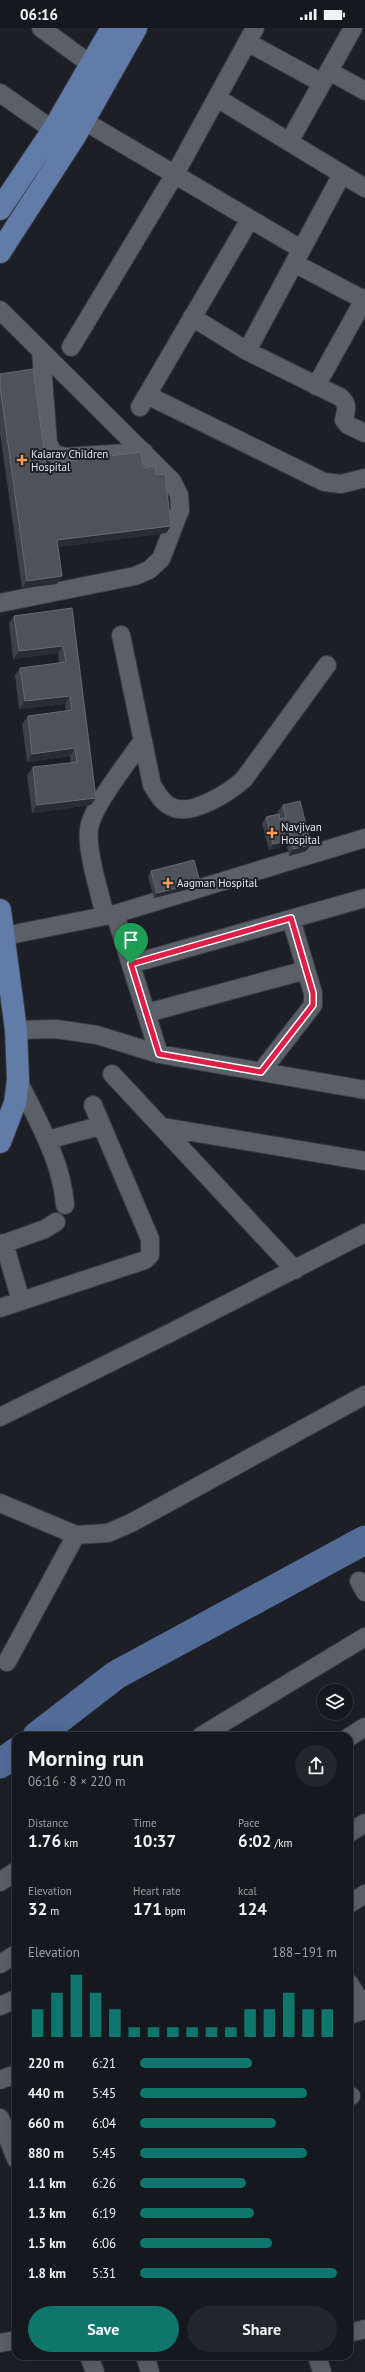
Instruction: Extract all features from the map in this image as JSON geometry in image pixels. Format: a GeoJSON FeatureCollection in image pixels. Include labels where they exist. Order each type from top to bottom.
{"type":"FeatureCollection","features":[{"type":"Feature","properties":{"kind":"main road"},"geometry":{"type":"LineString","coordinates":[[0,209],[53,130],[112,28]]}},
{"type":"Feature","properties":{"kind":"main road"},"geometry":{"type":"LineString","coordinates":[[0,252],[84,121],[136,28]]}},
{"type":"Feature","properties":{"kind":"main road"},"geometry":{"type":"LineString","coordinates":[[0,910],[2,937],[16,1030],[18,1080],[15,1103],[0,1142]]}},
{"type":"Feature","properties":{"kind":"street"},"geometry":{"type":"LineString","coordinates":[[41,28],[90,64]]}},
{"type":"Feature","properties":{"kind":"street"},"geometry":{"type":"LineString","coordinates":[[289,142],[353,28]]}},
{"type":"Feature","properties":{"kind":"street"},"geometry":{"type":"LineString","coordinates":[[72,347],[175,174],[251,35],[326,77],[365,91]]}},
{"type":"Feature","properties":{"kind":"street"},"geometry":{"type":"LineString","coordinates":[[0,93],[53,130]]}},
{"type":"Feature","properties":{"kind":"street"},"geometry":{"type":"LineString","coordinates":[[217,98],[365,188]]}},
{"type":"Feature","properties":{"kind":"street"},"geometry":{"type":"LineString","coordinates":[[84,121],[250,219],[298,256],[364,299],[316,386]]}},
{"type":"Feature","properties":{"kind":"street"},"geometry":{"type":"LineString","coordinates":[[247,351],[342,174]]}},
{"type":"Feature","properties":{"kind":"street"},"geometry":{"type":"LineString","coordinates":[[250,219],[143,401],[324,482],[341,484],[365,478]]}},
{"type":"Feature","properties":{"kind":"street"},"geometry":{"type":"LineString","coordinates":[[0,310],[172,481],[179,494],[180,510],[161,559],[149,570],[135,576],[0,603]]}},
{"type":"Feature","properties":{"kind":"street"},"geometry":{"type":"LineString","coordinates":[[192,317],[247,351],[346,401],[348,408],[344,420],[348,425],[365,433]]}},
{"type":"Feature","properties":{"kind":"street"},"geometry":{"type":"LineString","coordinates":[[42,351],[48,444],[53,453],[64,457],[144,452]]}},
{"type":"Feature","properties":{"kind":"street"},"geometry":{"type":"LineString","coordinates":[[121,635],[152,785],[161,800],[174,808],[192,807],[208,803],[234,788],[244,779],[327,665]]}},
{"type":"Feature","properties":{"kind":"street"},"geometry":{"type":"LineString","coordinates":[[143,740],[93,814],[89,829],[90,845],[110,915],[131,964],[159,1054]]}},
{"type":"Feature","properties":{"kind":"street"},"geometry":{"type":"LineString","coordinates":[[2,937],[110,915],[365,838]]}},
{"type":"Feature","properties":{"kind":"street"},"geometry":{"type":"LineString","coordinates":[[131,964],[365,898]]}},
{"type":"Feature","properties":{"kind":"street"},"geometry":{"type":"LineString","coordinates":[[261,1072],[313,1005],[313,993],[291,918]]}},
{"type":"Feature","properties":{"kind":"street"},"geometry":{"type":"LineString","coordinates":[[147,1014],[306,970]]}},
{"type":"Feature","properties":{"kind":"street"},"geometry":{"type":"LineString","coordinates":[[16,1030],[56,1029],[97,1035],[159,1054],[365,1090]]}},
{"type":"Feature","properties":{"kind":"street"},"geometry":{"type":"LineString","coordinates":[[112,1074],[295,1270]]}},
{"type":"Feature","properties":{"kind":"street"},"geometry":{"type":"LineString","coordinates":[[18,1080],[47,1140],[60,1176],[65,1205]]}},
{"type":"Feature","properties":{"kind":"street"},"geometry":{"type":"LineString","coordinates":[[0,1308],[145,1260],[150,1255],[150,1239],[100,1126],[93,1105]]}},
{"type":"Feature","properties":{"kind":"street"},"geometry":{"type":"LineString","coordinates":[[47,1140],[100,1126]]}},
{"type":"Feature","properties":{"kind":"street"},"geometry":{"type":"LineString","coordinates":[[162,1127],[365,1161]]}},
{"type":"Feature","properties":{"kind":"street"},"geometry":{"type":"LineString","coordinates":[[21,1301],[2,1244],[45,1229],[56,1222]]}},
{"type":"Feature","properties":{"kind":"street"},"geometry":{"type":"LineString","coordinates":[[0,1417],[365,1234]]}},
{"type":"Feature","properties":{"kind":"street"},"geometry":{"type":"LineString","coordinates":[[0,1503],[76,1535],[108,1533],[131,1523],[365,1395]]}},
{"type":"Feature","properties":{"kind":"street"},"geometry":{"type":"LineString","coordinates":[[7,1662],[76,1535]]}},
{"type":"Feature","properties":{"kind":"street"},"geometry":{"type":"LineString","coordinates":[[208,1732],[365,1637]]}},
{"type":"Feature","properties":{"kind":"street"},"geometry":{"type":"LineString","coordinates":[[353,1734],[365,1727]]}},
{"type":"Feature","properties":{"kind":"street"},"geometry":{"type":"LineString","coordinates":[[353,1830],[365,1823]]}},
{"type":"Feature","properties":{"kind":"street"},"geometry":{"type":"LineString","coordinates":[[0,1882],[12,1874]]}},
{"type":"Feature","properties":{"kind":"street"},"geometry":{"type":"LineString","coordinates":[[353,1902],[365,1894]]}},
{"type":"Feature","properties":{"kind":"street"},"geometry":{"type":"LineString","coordinates":[[0,1964],[12,1956]]}},
{"type":"Feature","properties":{"kind":"street"},"geometry":{"type":"LineString","coordinates":[[353,1990],[365,2009],[353,2014]]}},
{"type":"Feature","properties":{"kind":"street"},"geometry":{"type":"LineString","coordinates":[[0,2006],[12,2001]]}},
{"type":"Feature","properties":{"kind":"street"},"geometry":{"type":"LineString","coordinates":[[0,2080],[12,2076]]}},
{"type":"Feature","properties":{"kind":"street"},"geometry":{"type":"LineString","coordinates":[[0,2118],[12,2157]]}},
{"type":"Feature","properties":{"kind":"street"},"geometry":{"type":"LineString","coordinates":[[353,2332],[365,2328]]}},
{"type":"Feature","properties":{"kind":"street"},"geometry":{"type":"LineString","coordinates":[[0,2343],[12,2341]]}},
{"type":"Feature","properties":{"kind":"street"},"geometry":{"type":"LineString","coordinates":[[90,2360],[95,2372]]}},
{"type":"Feature","properties":{"kind":"street"},"geometry":{"type":"LineString","coordinates":[[146,2360],[150,2372]]}},
{"type":"Feature","properties":{"kind":"street"},"geometry":{"type":"LineString","coordinates":[[318,2360],[322,2372]]}},
{"type":"Feature","properties":{"kind":"building"},"geometry":{"type":"Polygon","coordinates":[[[33,369],[46,464],[141,452],[143,468],[155,466],[156,475],[165,474],[171,526],[57,540],[62,576],[27,581],[0,386],[0,374],[33,369]]]}},
{"type":"Feature","properties":{"kind":"building"},"geometry":{"type":"Polygon","coordinates":[[[72,608],[96,798],[37,805],[33,767],[77,762],[75,748],[32,754],[28,716],[72,710],[70,696],[25,701],[20,668],[66,662],[63,646],[19,651],[14,616],[72,608]]]}},
{"type":"Feature","properties":{"kind":"building"},"geometry":{"type":"Polygon","coordinates":[[[300,801],[311,845],[293,849],[287,824],[282,825],[286,841],[273,844],[266,817],[279,814],[280,819],[286,818],[283,805],[300,801]]]}},
{"type":"Feature","properties":{"kind":"building"},"geometry":{"type":"Polygon","coordinates":[[[194,860],[200,882],[157,893],[151,871],[194,860]]]}},
{"type":"Feature","properties":{"kind":"waterway"},"geometry":{"type":"LineString","coordinates":[[42,1732],[116,1675],[365,1540]]}},
{"type":"Feature","properties":{"kind":"waterway"},"geometry":{"type":"LineString","coordinates":[[0,1764],[12,1755]]}},
{"type":"Feature","properties":{"kind":"place","name":"Kalarav Children Hospital"},"geometry":{"type":"Point","coordinates":[22,460]}},
{"type":"Feature","properties":{"kind":"place","name":"Navjivan Hospital"},"geometry":{"type":"Point","coordinates":[272,833]}},
{"type":"Feature","properties":{"kind":"place","name":"Aagman Hospital"},"geometry":{"type":"Point","coordinates":[168,883]}},
{"type":"Feature","properties":{"kind":"route"},"geometry":{"type":"LineString","coordinates":[[291,918],[313,993],[313,1005],[306,1016],[261,1072],[159,1054],[131,964],[291,918]]}}]}
